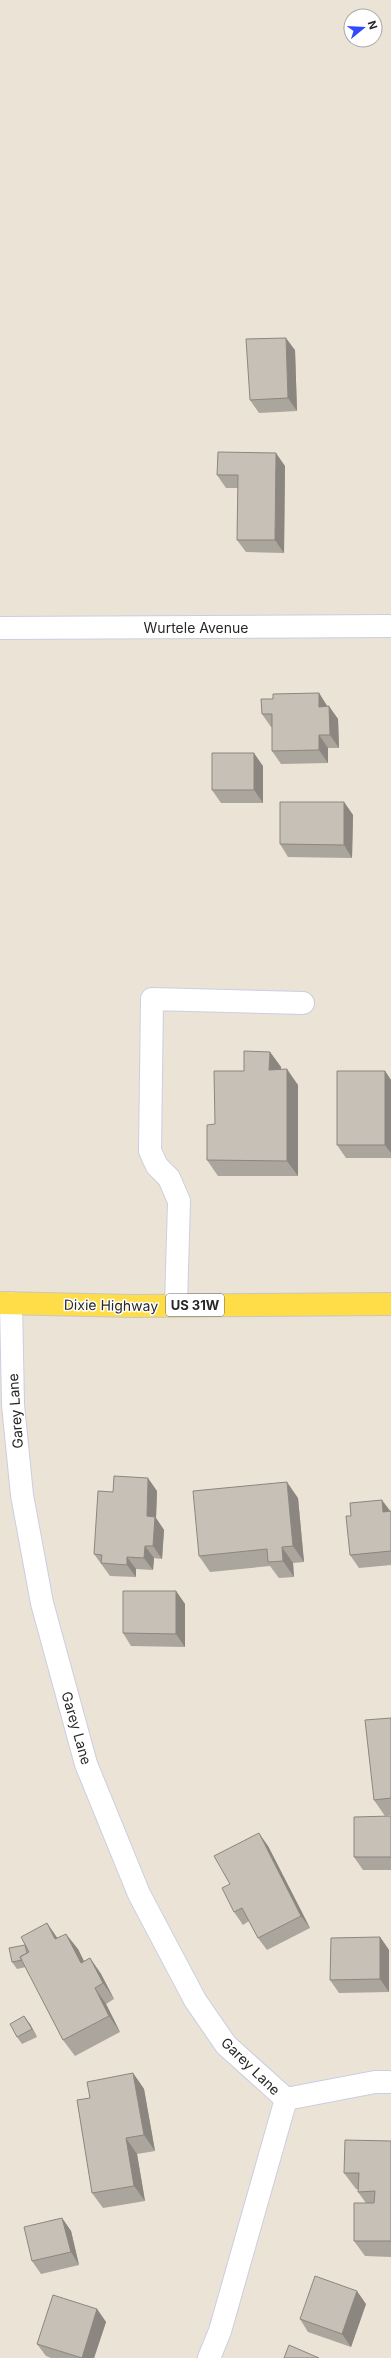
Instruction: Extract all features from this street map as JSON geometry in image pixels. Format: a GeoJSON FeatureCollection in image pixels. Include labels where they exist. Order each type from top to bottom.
{"type":"FeatureCollection","features":[{"type":"Feature","properties":{"kind":"main road","name":"Dixie Highway"},"geometry":{"type":"LineString","coordinates":[[6,1303],[176,1306],[391,1304]]}},
{"type":"Feature","properties":{"kind":"street","name":"Wurtele Avenue"},"geometry":{"type":"LineString","coordinates":[[0,628],[391,626]]}},
{"type":"Feature","properties":{"kind":"street"},"geometry":{"type":"LineString","coordinates":[[176,1306],[179,1201],[169,1178],[157,1166],[150,1151],[152,999],[302,1003]]}},
{"type":"Feature","properties":{"kind":"street","name":"Garey Lane"},"geometry":{"type":"LineString","coordinates":[[6,1303],[13,1405],[22,1494],[42,1603],[86,1764],[139,1894],[195,2000],[226,2045],[286,2099]]}},
{"type":"Feature","properties":{"kind":"street","name":"Garey Lane"},"geometry":{"type":"LineString","coordinates":[[286,2099],[375,2082],[391,2082]]}},
{"type":"Feature","properties":{"kind":"street","name":"Garey Lane"},"geometry":{"type":"LineString","coordinates":[[209,2358],[220,2331],[286,2099]]}},
{"type":"Feature","properties":{"kind":"building"},"geometry":{"type":"Polygon","coordinates":[[[286,338],[288,398],[250,400],[246,339],[286,338]]]}},
{"type":"Feature","properties":{"kind":"building"},"geometry":{"type":"Polygon","coordinates":[[[218,452],[276,453],[275,540],[237,540],[238,475],[217,475],[218,452]]]}},
{"type":"Feature","properties":{"kind":"building"},"geometry":{"type":"Polygon","coordinates":[[[319,693],[319,707],[329,706],[330,735],[319,735],[319,750],[272,751],[272,714],[262,714],[261,699],[273,699],[273,694],[319,693]]]}},
{"type":"Feature","properties":{"kind":"building"},"geometry":{"type":"Polygon","coordinates":[[[212,753],[254,753],[254,790],[212,790],[212,753]]]}},
{"type":"Feature","properties":{"kind":"building"},"geometry":{"type":"Polygon","coordinates":[[[280,802],[344,802],[344,845],[280,844],[280,802]]]}},
{"type":"Feature","properties":{"kind":"building"},"geometry":{"type":"Polygon","coordinates":[[[244,1051],[270,1052],[269,1070],[287,1069],[287,1161],[207,1160],[207,1125],[215,1124],[214,1071],[244,1071],[244,1051]]]}},
{"type":"Feature","properties":{"kind":"building"},"geometry":{"type":"Polygon","coordinates":[[[337,1071],[385,1071],[385,1145],[337,1145],[337,1071]]]}},
{"type":"Feature","properties":{"kind":"building"},"geometry":{"type":"Polygon","coordinates":[[[114,1476],[148,1478],[147,1516],[155,1517],[153,1546],[145,1546],[144,1558],[127,1557],[127,1565],[101,1563],[102,1555],[94,1554],[98,1491],[113,1492],[114,1476]]]}},
{"type":"Feature","properties":{"kind":"building"},"geometry":{"type":"Polygon","coordinates":[[[287,1482],[293,1546],[282,1547],[283,1561],[268,1562],[267,1549],[199,1556],[193,1491],[287,1482]]]}},
{"type":"Feature","properties":{"kind":"building"},"geometry":{"type":"Polygon","coordinates":[[[382,1500],[383,1512],[391,1511],[391,1551],[350,1555],[346,1516],[351,1516],[350,1503],[382,1500]]]}},
{"type":"Feature","properties":{"kind":"building"},"geometry":{"type":"Polygon","coordinates":[[[123,1591],[176,1591],[176,1634],[123,1633],[123,1591]]]}},
{"type":"Feature","properties":{"kind":"building"},"geometry":{"type":"Polygon","coordinates":[[[391,1718],[391,1798],[374,1800],[365,1720],[391,1718]]]}},
{"type":"Feature","properties":{"kind":"building"},"geometry":{"type":"Polygon","coordinates":[[[391,1816],[391,1857],[354,1857],[354,1817],[391,1816]]]}},
{"type":"Feature","properties":{"kind":"building"},"geometry":{"type":"Polygon","coordinates":[[[259,1833],[301,1916],[258,1938],[242,1908],[234,1912],[222,1888],[230,1884],[214,1856],[259,1833]]]}},
{"type":"Feature","properties":{"kind":"building"},"geometry":{"type":"Polygon","coordinates":[[[47,1923],[55,1939],[66,1934],[81,1963],[90,1958],[103,1983],[95,1988],[109,2016],[63,2040],[20,1957],[29,1952],[21,1937],[47,1923]]]}},
{"type":"Feature","properties":{"kind":"building"},"geometry":{"type":"Polygon","coordinates":[[[380,1937],[380,1979],[330,1980],[331,1938],[380,1937]]]}},
{"type":"Feature","properties":{"kind":"building"},"geometry":{"type":"Polygon","coordinates":[[[25,1945],[27,1953],[20,1957],[22,1960],[12,1962],[9,1948],[25,1945]]]}},
{"type":"Feature","properties":{"kind":"building"},"geometry":{"type":"Polygon","coordinates":[[[24,2016],[32,2029],[17,2037],[10,2024],[24,2016]]]}},
{"type":"Feature","properties":{"kind":"building"},"geometry":{"type":"Polygon","coordinates":[[[133,2073],[144,2135],[126,2138],[134,2186],[92,2193],[77,2100],[90,2098],[87,2082],[133,2073]]]}},
{"type":"Feature","properties":{"kind":"building"},"geometry":{"type":"Polygon","coordinates":[[[345,2140],[391,2141],[391,2241],[354,2241],[354,2203],[374,2203],[375,2191],[358,2192],[359,2173],[344,2173],[345,2140]]]}},
{"type":"Feature","properties":{"kind":"building"},"geometry":{"type":"Polygon","coordinates":[[[62,2218],[71,2252],[32,2261],[24,2227],[62,2218]]]}},
{"type":"Feature","properties":{"kind":"building"},"geometry":{"type":"Polygon","coordinates":[[[315,2276],[357,2291],[342,2334],[300,2319],[315,2276]]]}},
{"type":"Feature","properties":{"kind":"building"},"geometry":{"type":"Polygon","coordinates":[[[53,2295],[97,2309],[82,2358],[37,2344],[53,2295]]]}},
{"type":"Feature","properties":{"kind":"building"},"geometry":{"type":"Polygon","coordinates":[[[289,2345],[319,2358],[284,2358],[289,2345]]]}}]}
